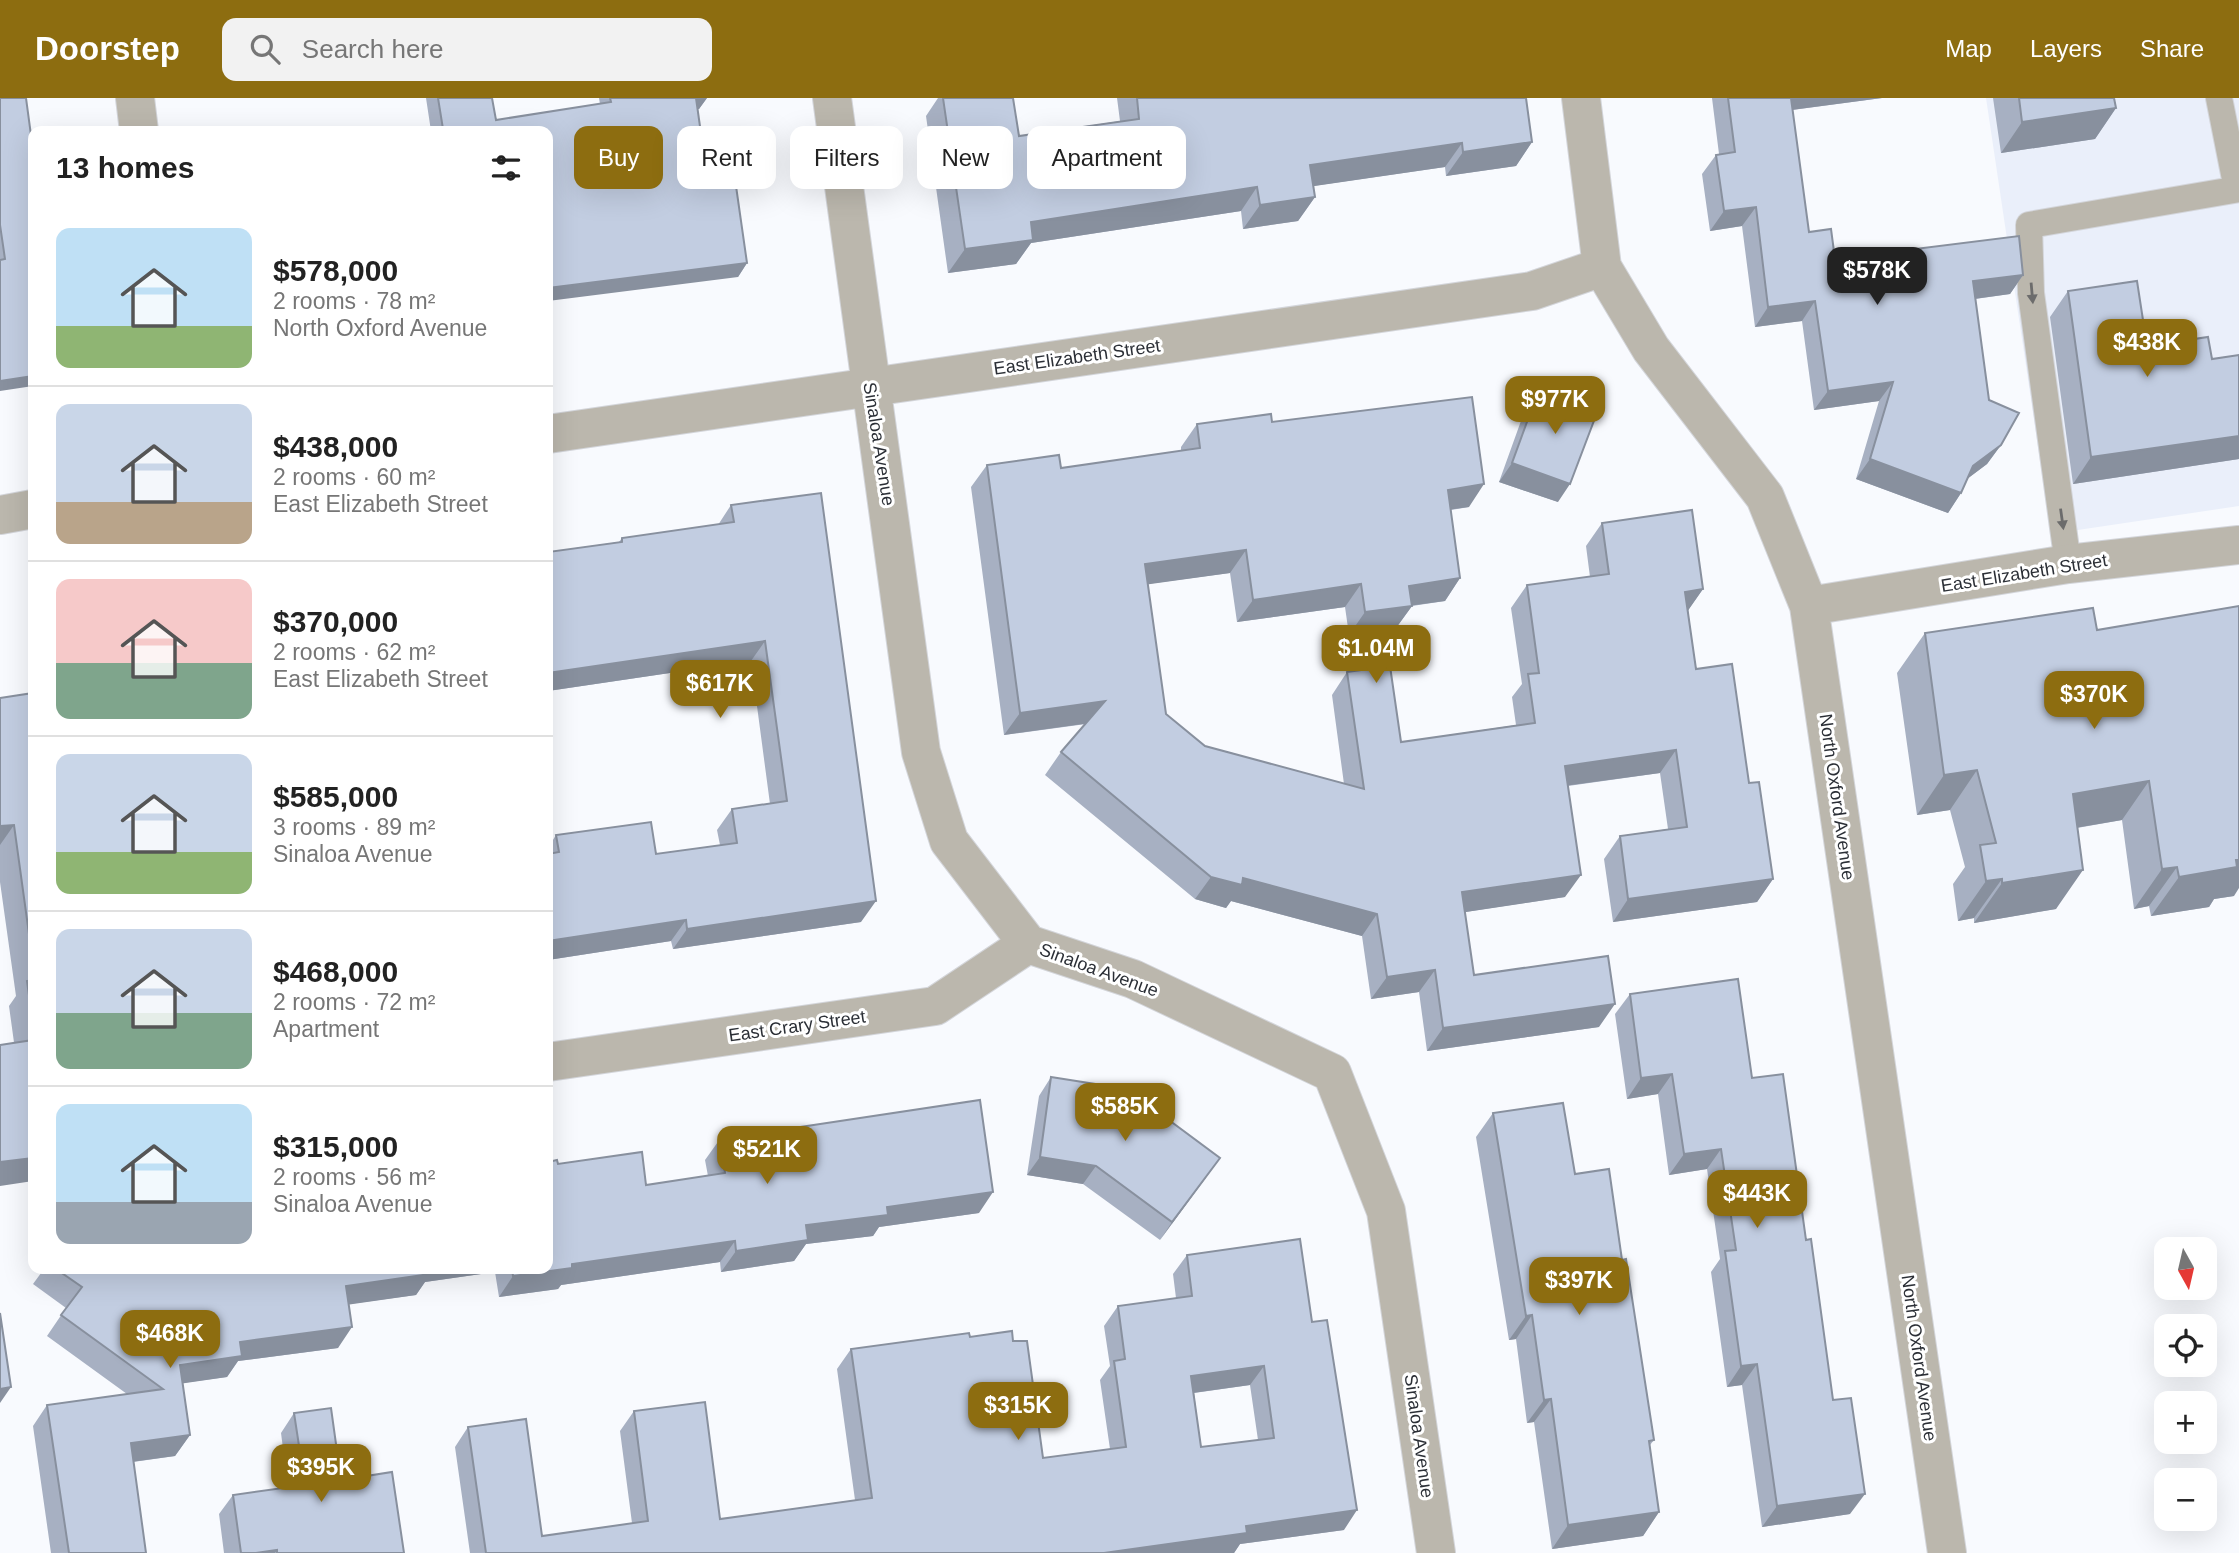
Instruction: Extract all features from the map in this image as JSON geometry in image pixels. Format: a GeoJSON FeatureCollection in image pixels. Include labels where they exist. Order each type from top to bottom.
{"type":"FeatureCollection","features":[{"type":"Feature","properties":{"kind":"street"},"geometry":{"type":"LineString","coordinates":[[135,98],[138,126]]}},
{"type":"Feature","properties":{"kind":"street","name":"Sinaloa Avenue"},"geometry":{"type":"LineString","coordinates":[[832,98],[921,752],[948,841],[1028,943],[1133,979],[1332,1073],[1386,1211],[1436,1553]]}},
{"type":"Feature","properties":{"kind":"street","name":"North Oxford Avenue"},"geometry":{"type":"LineString","coordinates":[[1581,98],[1602,267],[1651,349],[1765,497],[1809,606],[1947,1553]]}},
{"type":"Feature","properties":{"kind":"street","name":"East Elizabeth Street"},"geometry":{"type":"LineString","coordinates":[[553,433],[1532,291],[1602,267]]}},
{"type":"Feature","properties":{"kind":"street"},"geometry":{"type":"LineString","coordinates":[[0,515],[28,510]]}},
{"type":"Feature","properties":{"kind":"street","name":"East Elizabeth Street"},"geometry":{"type":"LineString","coordinates":[[1809,606],[2068,565],[2239,545]]}},
{"type":"Feature","properties":{"kind":"street","name":"East Crary Street"},"geometry":{"type":"LineString","coordinates":[[553,1061],[935,1006],[1028,943]]}},
{"type":"Feature","properties":{"kind":"lane"},"geometry":{"type":"LineString","coordinates":[[2068,565],[2031,293],[2029,225],[2238,189],[2219,98]]}},
{"type":"Feature","properties":{"kind":"shaded area"},"geometry":{"type":"Polygon","coordinates":[[[1986,98],[2239,98],[2239,506],[2051,534],[1986,98]]]}},
{"type":"Feature","properties":{"kind":"building"},"geometry":{"type":"Polygon","coordinates":[[[0,98],[26,98],[30,126],[28,377],[0,381],[0,260],[5,259],[0,225],[0,98]]]}},
{"type":"Feature","properties":{"kind":"building"},"geometry":{"type":"Polygon","coordinates":[[[438,98],[492,98],[496,120],[611,102],[610,98],[696,98],[700,126],[677,126],[677,189],[736,189],[747,263],[553,287],[553,126],[443,126],[438,98]]]}},
{"type":"Feature","properties":{"kind":"building"},"geometry":{"type":"Polygon","coordinates":[[[943,98],[1013,98],[1019,136],[1027,135],[1027,189],[1186,189],[1186,126],[1090,126],[1139,119],[1137,98],[1526,98],[1532,142],[1463,152],[1462,143],[1310,165],[1315,197],[1260,205],[1257,187],[1031,222],[1033,240],[965,249],[956,189],[1013,189],[1013,126],[947,126],[943,98]]]}},
{"type":"Feature","properties":{"kind":"building"},"geometry":{"type":"Polygon","coordinates":[[[1728,98],[1791,98],[1809,232],[1831,229],[1835,259],[2019,236],[2023,275],[1973,281],[1989,400],[2019,413],[2001,445],[1973,466],[1961,493],[1870,459],[1893,382],[1828,391],[1815,301],[1768,307],[1756,207],[1724,211],[1716,155],[1735,152],[1728,98]]]}},
{"type":"Feature","properties":{"kind":"building"},"geometry":{"type":"Polygon","coordinates":[[[2019,98],[2114,98],[2116,108],[2022,122],[2019,98]]]}},
{"type":"Feature","properties":{"kind":"building"},"geometry":{"type":"Polygon","coordinates":[[[2137,281],[2147,346],[2208,337],[2212,359],[2239,355],[2239,436],[2091,457],[2068,291],[2137,281]]]}},
{"type":"Feature","properties":{"kind":"building"},"geometry":{"type":"Polygon","coordinates":[[[1539,389],[1598,410],[1570,484],[1512,463],[1539,389]]]}},
{"type":"Feature","properties":{"kind":"building"},"geometry":{"type":"Polygon","coordinates":[[[1472,397],[1484,484],[1448,490],[1460,578],[1409,586],[1412,606],[1365,612],[1361,584],[1253,600],[1246,550],[1145,564],[1166,714],[1205,746],[1364,789],[1347,672],[1390,666],[1401,742],[1535,723],[1528,674],[1539,673],[1527,585],[1609,574],[1602,523],[1692,510],[1703,589],[1685,592],[1696,669],[1732,664],[1749,783],[1759,782],[1773,879],[1628,899],[1620,836],[1687,827],[1676,750],[1565,766],[1581,875],[1462,892],[1474,975],[1608,956],[1615,1004],[1443,1028],[1435,970],[1387,977],[1377,914],[1243,878],[1242,885],[1211,877],[1061,752],[1105,701],[1020,713],[987,465],[1059,455],[1061,468],[1200,448],[1197,424],[1271,414],[1272,422],[1472,397]]]}},
{"type":"Feature","properties":{"kind":"building"},"geometry":{"type":"Polygon","coordinates":[[[821,493],[876,901],[687,929],[686,920],[553,940],[553,853],[559,852],[556,835],[651,822],[656,854],[737,843],[732,809],[787,801],[765,641],[553,672],[553,551],[622,542],[622,538],[734,522],[731,505],[821,493]]]}},
{"type":"Feature","properties":{"kind":"building"},"geometry":{"type":"Polygon","coordinates":[[[2239,606],[2237,867],[2179,877],[2177,867],[2162,869],[2149,781],[2073,794],[2083,870],[2002,883],[2002,879],[1986,881],[1980,845],[1996,843],[1977,770],[1944,775],[1925,633],[2093,608],[2097,630],[2239,606]]]}},
{"type":"Feature","properties":{"kind":"building"},"geometry":{"type":"Polygon","coordinates":[[[28,694],[28,927],[14,825],[0,826],[0,698],[28,694]]]}},
{"type":"Feature","properties":{"kind":"building"},"geometry":{"type":"Polygon","coordinates":[[[1738,979],[1752,1078],[1783,1074],[1806,1240],[1811,1239],[1833,1400],[1851,1398],[1865,1494],[1777,1506],[1757,1364],[1741,1366],[1725,1251],[1736,1250],[1721,1149],[1684,1154],[1672,1074],[1641,1078],[1630,994],[1738,979]]]}},
{"type":"Feature","properties":{"kind":"building"},"geometry":{"type":"Polygon","coordinates":[[[28,1041],[28,1159],[0,1162],[0,1045],[28,1041]]]}},
{"type":"Feature","properties":{"kind":"building"},"geometry":{"type":"Polygon","coordinates":[[[1051,1077],[1127,1089],[1220,1158],[1172,1222],[1096,1166],[1040,1157],[1051,1077]]]}},
{"type":"Feature","properties":{"kind":"building"},"geometry":{"type":"Polygon","coordinates":[[[980,1100],[993,1192],[887,1207],[888,1215],[806,1225],[808,1240],[736,1251],[735,1241],[572,1264],[572,1268],[553,1271],[553,1161],[557,1160],[558,1164],[642,1152],[646,1185],[725,1173],[720,1139],[980,1100]]]}},
{"type":"Feature","properties":{"kind":"building"},"geometry":{"type":"Polygon","coordinates":[[[1563,1103],[1575,1174],[1609,1169],[1654,1440],[1649,1441],[1659,1512],[1568,1525],[1551,1399],[1544,1400],[1532,1315],[1526,1316],[1493,1113],[1563,1103]]]}},
{"type":"Feature","properties":{"kind":"building"},"geometry":{"type":"Polygon","coordinates":[[[1300,1239],[1312,1322],[1327,1320],[1357,1510],[1246,1526],[1247,1533],[1104,1553],[486,1553],[468,1427],[526,1419],[542,1536],[648,1521],[634,1411],[705,1402],[720,1519],[872,1498],[851,1349],[969,1333],[970,1337],[1012,1331],[1013,1341],[1027,1341],[1043,1458],[1126,1447],[1114,1361],[1125,1359],[1118,1306],[1192,1296],[1187,1255],[1300,1239]],[[1264,1366],[1191,1376],[1201,1447],[1274,1438],[1264,1366]]]}},
{"type":"Feature","properties":{"kind":"building"},"geometry":{"type":"Polygon","coordinates":[[[63,1274],[430,1274],[346,1286],[352,1327],[240,1342],[242,1356],[180,1365],[190,1435],[131,1443],[146,1553],[69,1553],[47,1405],[163,1389],[61,1315],[82,1287],[63,1274]]]}},
{"type":"Feature","properties":{"kind":"building"},"geometry":{"type":"Polygon","coordinates":[[[0,1313],[11,1387],[0,1389],[0,1313]]]}},
{"type":"Feature","properties":{"kind":"building"},"geometry":{"type":"Polygon","coordinates":[[[331,1408],[341,1480],[392,1472],[404,1553],[277,1553],[277,1550],[241,1553],[233,1495],[305,1485],[294,1413],[331,1408]]]}}]}
